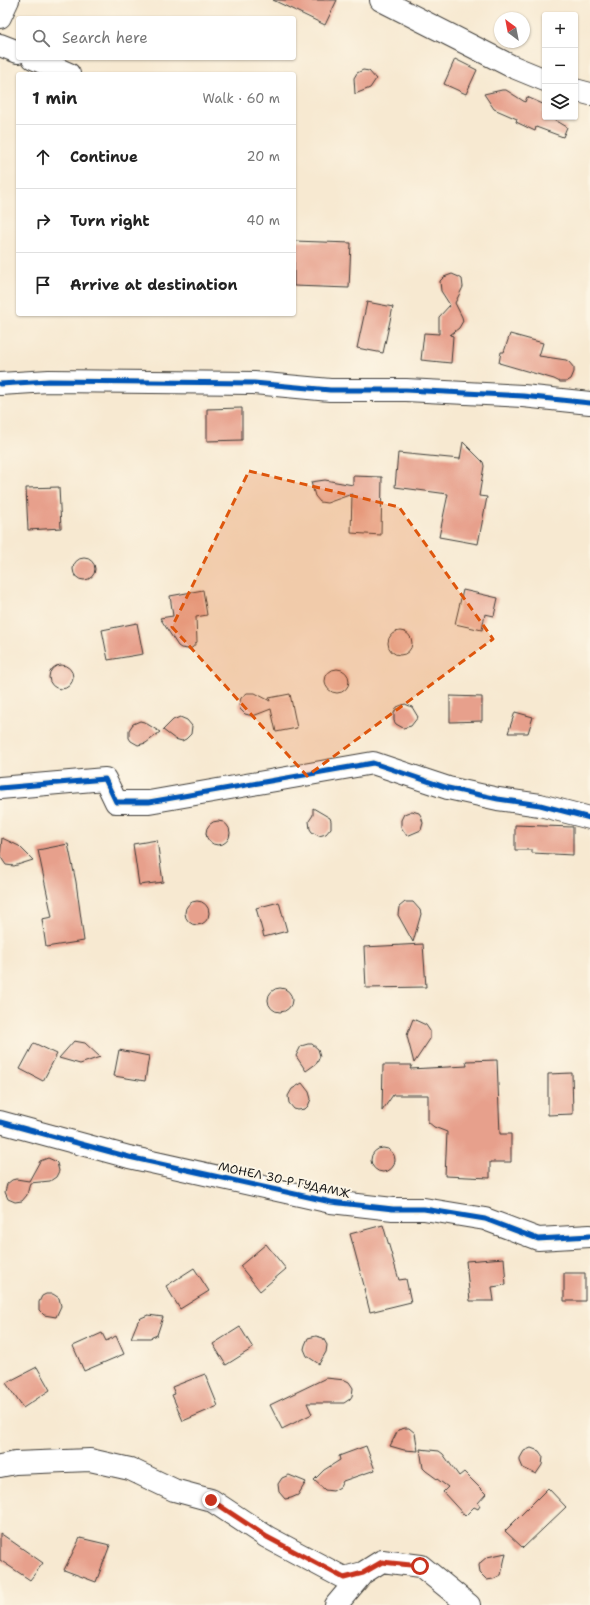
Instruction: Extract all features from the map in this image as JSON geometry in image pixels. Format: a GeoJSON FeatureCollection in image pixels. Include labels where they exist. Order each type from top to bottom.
{"type":"FeatureCollection","features":[{"type":"Feature","properties":{"kind":"street"},"geometry":{"type":"LineString","coordinates":[[0,16],[8,0]]}},
{"type":"Feature","properties":{"kind":"street"},"geometry":{"type":"LineString","coordinates":[[381,0],[511,66],[542,79]]}},
{"type":"Feature","properties":{"kind":"street"},"geometry":{"type":"LineString","coordinates":[[0,45],[16,51]]}},
{"type":"Feature","properties":{"kind":"street"},"geometry":{"type":"LineString","coordinates":[[38,60],[65,72]]}},
{"type":"Feature","properties":{"kind":"street"},"geometry":{"type":"LineString","coordinates":[[578,91],[590,94]]}},
{"type":"Feature","properties":{"kind":"street"},"geometry":{"type":"LineString","coordinates":[[0,384],[49,381],[254,382],[330,390],[406,390],[523,396],[590,403]]}},
{"type":"Feature","properties":{"kind":"street"},"geometry":{"type":"LineString","coordinates":[[0,788],[105,779],[116,802],[149,802],[373,762],[448,788],[498,799],[540,805],[590,818]]}},
{"type":"Feature","properties":{"kind":"street","name":"МОНЕЛ 30-Р ГУДАМЖ"},"geometry":{"type":"LineString","coordinates":[[0,1122],[128,1157],[331,1202],[393,1209],[424,1209],[485,1219],[538,1239],[590,1236]]}},
{"type":"Feature","properties":{"kind":"street"},"geometry":{"type":"LineString","coordinates":[[0,1466],[15,1463],[90,1460],[130,1469],[174,1490],[211,1500],[267,1537],[344,1578],[363,1573],[382,1562],[420,1566],[469,1605]]}},
{"type":"Feature","properties":{"kind":"street"},"geometry":{"type":"LineString","coordinates":[[336,1605],[363,1573]]}},
{"type":"Feature","properties":{"kind":"highlighted area"},"geometry":{"type":"Polygon","coordinates":[[[249,471],[399,507],[493,639],[307,776],[172,627],[249,471]]]}},
{"type":"Feature","properties":{"kind":"building"},"geometry":{"type":"Polygon","coordinates":[[[273,0],[337,0],[325,25],[273,0]]]}},
{"type":"Feature","properties":{"kind":"building"},"geometry":{"type":"Polygon","coordinates":[[[455,59],[477,70],[466,94],[444,84],[455,59]]]}},
{"type":"Feature","properties":{"kind":"building"},"geometry":{"type":"Polygon","coordinates":[[[363,70],[369,71],[376,79],[370,88],[355,94],[354,78],[357,73],[363,70]]]}},
{"type":"Feature","properties":{"kind":"building"},"geometry":{"type":"Polygon","coordinates":[[[506,90],[525,102],[527,97],[542,104],[542,120],[555,120],[567,127],[563,137],[536,127],[535,131],[516,122],[517,119],[494,109],[484,94],[506,90]]]}},
{"type":"Feature","properties":{"kind":"building"},"geometry":{"type":"Polygon","coordinates":[[[296,241],[351,243],[349,288],[296,286],[296,241]]]}},
{"type":"Feature","properties":{"kind":"building"},"geometry":{"type":"Polygon","coordinates":[[[452,274],[462,279],[463,287],[455,303],[463,321],[459,328],[450,335],[453,336],[451,363],[421,360],[424,333],[439,334],[439,317],[450,305],[441,291],[440,281],[444,277],[452,274]]]}},
{"type":"Feature","properties":{"kind":"building"},"geometry":{"type":"Polygon","coordinates":[[[367,302],[393,307],[383,353],[357,348],[367,302]]]}},
{"type":"Feature","properties":{"kind":"building"},"geometry":{"type":"Polygon","coordinates":[[[510,334],[543,343],[539,356],[566,360],[569,362],[574,368],[571,379],[566,382],[560,382],[499,363],[501,352],[504,352],[510,334]]]}},
{"type":"Feature","properties":{"kind":"building"},"geometry":{"type":"Polygon","coordinates":[[[242,408],[242,440],[207,441],[207,409],[242,408]]]}},
{"type":"Feature","properties":{"kind":"building"},"geometry":{"type":"Polygon","coordinates":[[[463,442],[483,462],[484,466],[479,496],[487,497],[478,544],[439,537],[448,494],[395,487],[398,453],[460,459],[463,442]]]}},
{"type":"Feature","properties":{"kind":"building"},"geometry":{"type":"Polygon","coordinates":[[[353,476],[382,477],[381,535],[351,533],[352,494],[327,503],[320,502],[315,496],[311,482],[325,480],[353,485],[353,476]]]}},
{"type":"Feature","properties":{"kind":"building"},"geometry":{"type":"Polygon","coordinates":[[[59,487],[61,528],[28,530],[26,488],[59,487]]]}},
{"type":"Feature","properties":{"kind":"building"},"geometry":{"type":"Polygon","coordinates":[[[80,558],[88,558],[95,565],[95,573],[88,580],[80,580],[73,573],[73,565],[80,558]]]}},
{"type":"Feature","properties":{"kind":"building"},"geometry":{"type":"Polygon","coordinates":[[[203,590],[207,615],[196,617],[197,642],[192,648],[181,648],[178,646],[160,618],[173,616],[170,596],[203,590]]]}},
{"type":"Feature","properties":{"kind":"building"},"geometry":{"type":"Polygon","coordinates":[[[463,590],[498,598],[494,616],[485,614],[482,630],[455,624],[463,590]]]}},
{"type":"Feature","properties":{"kind":"building"},"geometry":{"type":"Polygon","coordinates":[[[137,623],[143,654],[108,660],[102,630],[137,623]]]}},
{"type":"Feature","properties":{"kind":"building"},"geometry":{"type":"Polygon","coordinates":[[[400,631],[408,635],[412,643],[408,651],[400,655],[392,651],[388,643],[392,635],[400,631]]]}},
{"type":"Feature","properties":{"kind":"building"},"geometry":{"type":"Polygon","coordinates":[[[61,665],[69,669],[73,677],[69,685],[61,689],[53,685],[49,677],[53,669],[61,665]]]}},
{"type":"Feature","properties":{"kind":"building"},"geometry":{"type":"Polygon","coordinates":[[[337,669],[345,673],[349,681],[345,689],[337,693],[329,689],[325,681],[329,673],[337,669]]]}},
{"type":"Feature","properties":{"kind":"building"},"geometry":{"type":"Polygon","coordinates":[[[247,693],[255,693],[270,701],[269,698],[290,694],[297,728],[276,732],[271,709],[253,716],[245,714],[240,709],[239,705],[241,698],[247,693]]]}},
{"type":"Feature","properties":{"kind":"building"},"geometry":{"type":"Polygon","coordinates":[[[450,696],[482,697],[482,721],[450,722],[450,696]]]}},
{"type":"Feature","properties":{"kind":"building"},"geometry":{"type":"Polygon","coordinates":[[[405,704],[412,707],[418,717],[411,726],[403,728],[394,721],[394,713],[397,707],[405,704]]]}},
{"type":"Feature","properties":{"kind":"building"},"geometry":{"type":"Polygon","coordinates":[[[515,712],[533,717],[528,733],[508,733],[515,712]]]}},
{"type":"Feature","properties":{"kind":"building"},"geometry":{"type":"Polygon","coordinates":[[[180,717],[187,720],[192,726],[191,734],[182,741],[175,739],[163,730],[173,720],[180,717]]]}},
{"type":"Feature","properties":{"kind":"building"},"geometry":{"type":"Polygon","coordinates":[[[140,721],[160,732],[146,743],[138,745],[129,738],[129,730],[133,724],[140,721]]]}},
{"type":"Feature","properties":{"kind":"building"},"geometry":{"type":"Polygon","coordinates":[[[313,808],[330,818],[331,828],[326,834],[319,836],[310,829],[309,821],[313,815],[313,808]]]}},
{"type":"Feature","properties":{"kind":"building"},"geometry":{"type":"Polygon","coordinates":[[[412,811],[419,813],[423,823],[421,830],[407,836],[401,827],[401,820],[404,814],[412,811]]]}},
{"type":"Feature","properties":{"kind":"building"},"geometry":{"type":"Polygon","coordinates":[[[218,821],[226,825],[230,833],[226,841],[218,845],[210,841],[206,833],[210,825],[218,821]]]}},
{"type":"Feature","properties":{"kind":"building"},"geometry":{"type":"Polygon","coordinates":[[[515,825],[573,827],[573,855],[532,853],[532,850],[515,850],[515,825]]]}},
{"type":"Feature","properties":{"kind":"building"},"geometry":{"type":"Polygon","coordinates":[[[2,838],[19,846],[33,860],[14,866],[6,865],[0,856],[2,838]]]}},
{"type":"Feature","properties":{"kind":"building"},"geometry":{"type":"Polygon","coordinates":[[[157,840],[163,882],[139,885],[133,844],[157,840]]]}},
{"type":"Feature","properties":{"kind":"building"},"geometry":{"type":"Polygon","coordinates":[[[68,844],[76,882],[84,941],[46,947],[42,919],[52,917],[38,850],[68,844]]]}},
{"type":"Feature","properties":{"kind":"building"},"geometry":{"type":"Polygon","coordinates":[[[197,901],[205,905],[209,913],[205,921],[197,925],[189,921],[185,913],[189,905],[197,901]]]}},
{"type":"Feature","properties":{"kind":"building"},"geometry":{"type":"Polygon","coordinates":[[[279,902],[287,931],[264,937],[256,908],[279,902]]]}},
{"type":"Feature","properties":{"kind":"building"},"geometry":{"type":"Polygon","coordinates":[[[405,902],[413,902],[420,910],[421,914],[413,942],[398,915],[399,907],[405,902]]]}},
{"type":"Feature","properties":{"kind":"building"},"geometry":{"type":"Polygon","coordinates":[[[423,944],[426,987],[366,988],[364,947],[423,944]]]}},
{"type":"Feature","properties":{"kind":"building"},"geometry":{"type":"Polygon","coordinates":[[[280,988],[288,992],[292,1000],[288,1008],[280,1012],[272,1008],[268,1000],[272,992],[280,988]]]}},
{"type":"Feature","properties":{"kind":"building"},"geometry":{"type":"Polygon","coordinates":[[[413,1019],[426,1025],[430,1031],[430,1039],[414,1063],[407,1036],[413,1019]]]}},
{"type":"Feature","properties":{"kind":"building"},"geometry":{"type":"Polygon","coordinates":[[[74,1041],[85,1043],[100,1057],[80,1064],[59,1058],[74,1041]]]}},
{"type":"Feature","properties":{"kind":"building"},"geometry":{"type":"Polygon","coordinates":[[[34,1043],[57,1054],[43,1081],[20,1069],[34,1043]]]}},
{"type":"Feature","properties":{"kind":"building"},"geometry":{"type":"Polygon","coordinates":[[[312,1044],[318,1049],[320,1056],[317,1063],[306,1071],[296,1056],[301,1046],[312,1044]]]}},
{"type":"Feature","properties":{"kind":"building"},"geometry":{"type":"Polygon","coordinates":[[[119,1050],[149,1056],[145,1081],[114,1076],[119,1050]]]}},
{"type":"Feature","properties":{"kind":"building"},"geometry":{"type":"Polygon","coordinates":[[[497,1060],[500,1134],[511,1134],[511,1162],[490,1162],[490,1178],[445,1176],[447,1132],[434,1127],[428,1122],[428,1095],[393,1095],[382,1111],[383,1065],[412,1065],[410,1069],[467,1066],[466,1061],[497,1060]]]}},
{"type":"Feature","properties":{"kind":"building"},"geometry":{"type":"Polygon","coordinates":[[[572,1073],[573,1114],[548,1115],[548,1074],[572,1073]]]}},
{"type":"Feature","properties":{"kind":"building"},"geometry":{"type":"Polygon","coordinates":[[[302,1083],[309,1092],[311,1099],[305,1109],[298,1110],[294,1109],[289,1103],[288,1096],[292,1089],[302,1083]]]}},
{"type":"Feature","properties":{"kind":"building"},"geometry":{"type":"Polygon","coordinates":[[[383,1148],[391,1152],[395,1160],[391,1168],[383,1172],[375,1168],[371,1160],[375,1152],[383,1148]]]}},
{"type":"Feature","properties":{"kind":"building"},"geometry":{"type":"Polygon","coordinates":[[[48,1158],[57,1163],[59,1171],[56,1177],[50,1181],[30,1183],[27,1195],[22,1201],[15,1202],[8,1199],[5,1192],[7,1184],[16,1179],[29,1181],[40,1161],[48,1158]]]}},
{"type":"Feature","properties":{"kind":"building"},"geometry":{"type":"Polygon","coordinates":[[[383,1225],[399,1280],[406,1279],[411,1302],[370,1312],[350,1234],[383,1225]]]}},
{"type":"Feature","properties":{"kind":"building"},"geometry":{"type":"Polygon","coordinates":[[[266,1244],[286,1269],[260,1291],[240,1266],[266,1244]]]}},
{"type":"Feature","properties":{"kind":"building"},"geometry":{"type":"Polygon","coordinates":[[[504,1258],[506,1285],[492,1287],[494,1301],[470,1301],[466,1261],[504,1258]]]}},
{"type":"Feature","properties":{"kind":"building"},"geometry":{"type":"Polygon","coordinates":[[[194,1268],[209,1291],[180,1309],[166,1286],[194,1268]]]}},
{"type":"Feature","properties":{"kind":"building"},"geometry":{"type":"Polygon","coordinates":[[[564,1273],[585,1273],[585,1301],[564,1301],[564,1273]]]}},
{"type":"Feature","properties":{"kind":"building"},"geometry":{"type":"Polygon","coordinates":[[[46,1294],[53,1294],[59,1298],[61,1306],[56,1317],[44,1315],[39,1310],[39,1302],[42,1296],[46,1294]]]}},
{"type":"Feature","properties":{"kind":"building"},"geometry":{"type":"Polygon","coordinates":[[[148,1315],[163,1317],[157,1335],[150,1338],[131,1338],[138,1321],[148,1315]]]}},
{"type":"Feature","properties":{"kind":"building"},"geometry":{"type":"Polygon","coordinates":[[[240,1327],[253,1348],[226,1365],[213,1344],[240,1327]]]}},
{"type":"Feature","properties":{"kind":"building"},"geometry":{"type":"Polygon","coordinates":[[[102,1333],[106,1341],[116,1336],[124,1354],[84,1371],[73,1346],[102,1333]]]}},
{"type":"Feature","properties":{"kind":"building"},"geometry":{"type":"Polygon","coordinates":[[[316,1336],[323,1338],[327,1345],[326,1352],[319,1364],[307,1356],[304,1349],[308,1338],[316,1336]]]}},
{"type":"Feature","properties":{"kind":"building"},"geometry":{"type":"Polygon","coordinates":[[[37,1367],[50,1390],[23,1408],[6,1383],[37,1367]]]}},
{"type":"Feature","properties":{"kind":"building"},"geometry":{"type":"Polygon","coordinates":[[[205,1374],[218,1406],[183,1421],[172,1395],[175,1394],[172,1387],[205,1374]]]}},
{"type":"Feature","properties":{"kind":"building"},"geometry":{"type":"Polygon","coordinates":[[[326,1378],[345,1380],[349,1382],[353,1388],[350,1399],[344,1403],[307,1403],[312,1414],[282,1429],[270,1405],[326,1378]]]}},
{"type":"Feature","properties":{"kind":"building"},"geometry":{"type":"Polygon","coordinates":[[[409,1428],[415,1433],[418,1451],[404,1450],[390,1446],[398,1430],[409,1428]]]}},
{"type":"Feature","properties":{"kind":"building"},"geometry":{"type":"Polygon","coordinates":[[[366,1446],[375,1470],[343,1481],[340,1487],[333,1491],[325,1490],[314,1480],[324,1470],[340,1460],[339,1456],[366,1446]]]}},
{"type":"Feature","properties":{"kind":"building"},"geometry":{"type":"Polygon","coordinates":[[[531,1448],[539,1451],[543,1457],[542,1465],[536,1474],[523,1468],[520,1461],[524,1451],[531,1448]]]}},
{"type":"Feature","properties":{"kind":"building"},"geometry":{"type":"Polygon","coordinates":[[[420,1449],[439,1451],[443,1454],[459,1476],[464,1472],[486,1494],[478,1503],[480,1506],[478,1509],[474,1507],[465,1516],[443,1492],[448,1487],[423,1468],[420,1449]]]}},
{"type":"Feature","properties":{"kind":"building"},"geometry":{"type":"Polygon","coordinates":[[[289,1475],[306,1482],[298,1495],[285,1499],[279,1492],[278,1484],[282,1478],[289,1475]]]}},
{"type":"Feature","properties":{"kind":"building"},"geometry":{"type":"Polygon","coordinates":[[[548,1488],[566,1507],[523,1548],[505,1531],[548,1488]]]}},
{"type":"Feature","properties":{"kind":"building"},"geometry":{"type":"Polygon","coordinates":[[[0,1533],[43,1563],[30,1580],[0,1560],[0,1533]]]}},
{"type":"Feature","properties":{"kind":"building"},"geometry":{"type":"Polygon","coordinates":[[[80,1538],[110,1545],[96,1582],[64,1570],[80,1538]]]}},
{"type":"Feature","properties":{"kind":"building"},"geometry":{"type":"Polygon","coordinates":[[[506,1553],[501,1575],[487,1580],[480,1573],[479,1565],[481,1562],[487,1557],[506,1553]]]}},
{"type":"Feature","properties":{"kind":"cycle path"},"geometry":{"type":"LineString","coordinates":[[0,384],[49,381],[254,383],[330,390],[406,390],[523,396],[590,403]]}},
{"type":"Feature","properties":{"kind":"cycle path"},"geometry":{"type":"LineString","coordinates":[[0,788],[105,779],[116,802],[149,802],[373,763],[448,788],[498,799],[540,805],[590,818]]}},
{"type":"Feature","properties":{"kind":"cycle path"},"geometry":{"type":"LineString","coordinates":[[0,1122],[129,1157],[331,1202],[393,1209],[424,1209],[485,1219],[538,1239],[590,1236]]}},
{"type":"Feature","properties":{"kind":"route"},"geometry":{"type":"LineString","coordinates":[[211,1500],[239,1517],[267,1537],[344,1578],[363,1573],[382,1562],[420,1566]]}}]}
